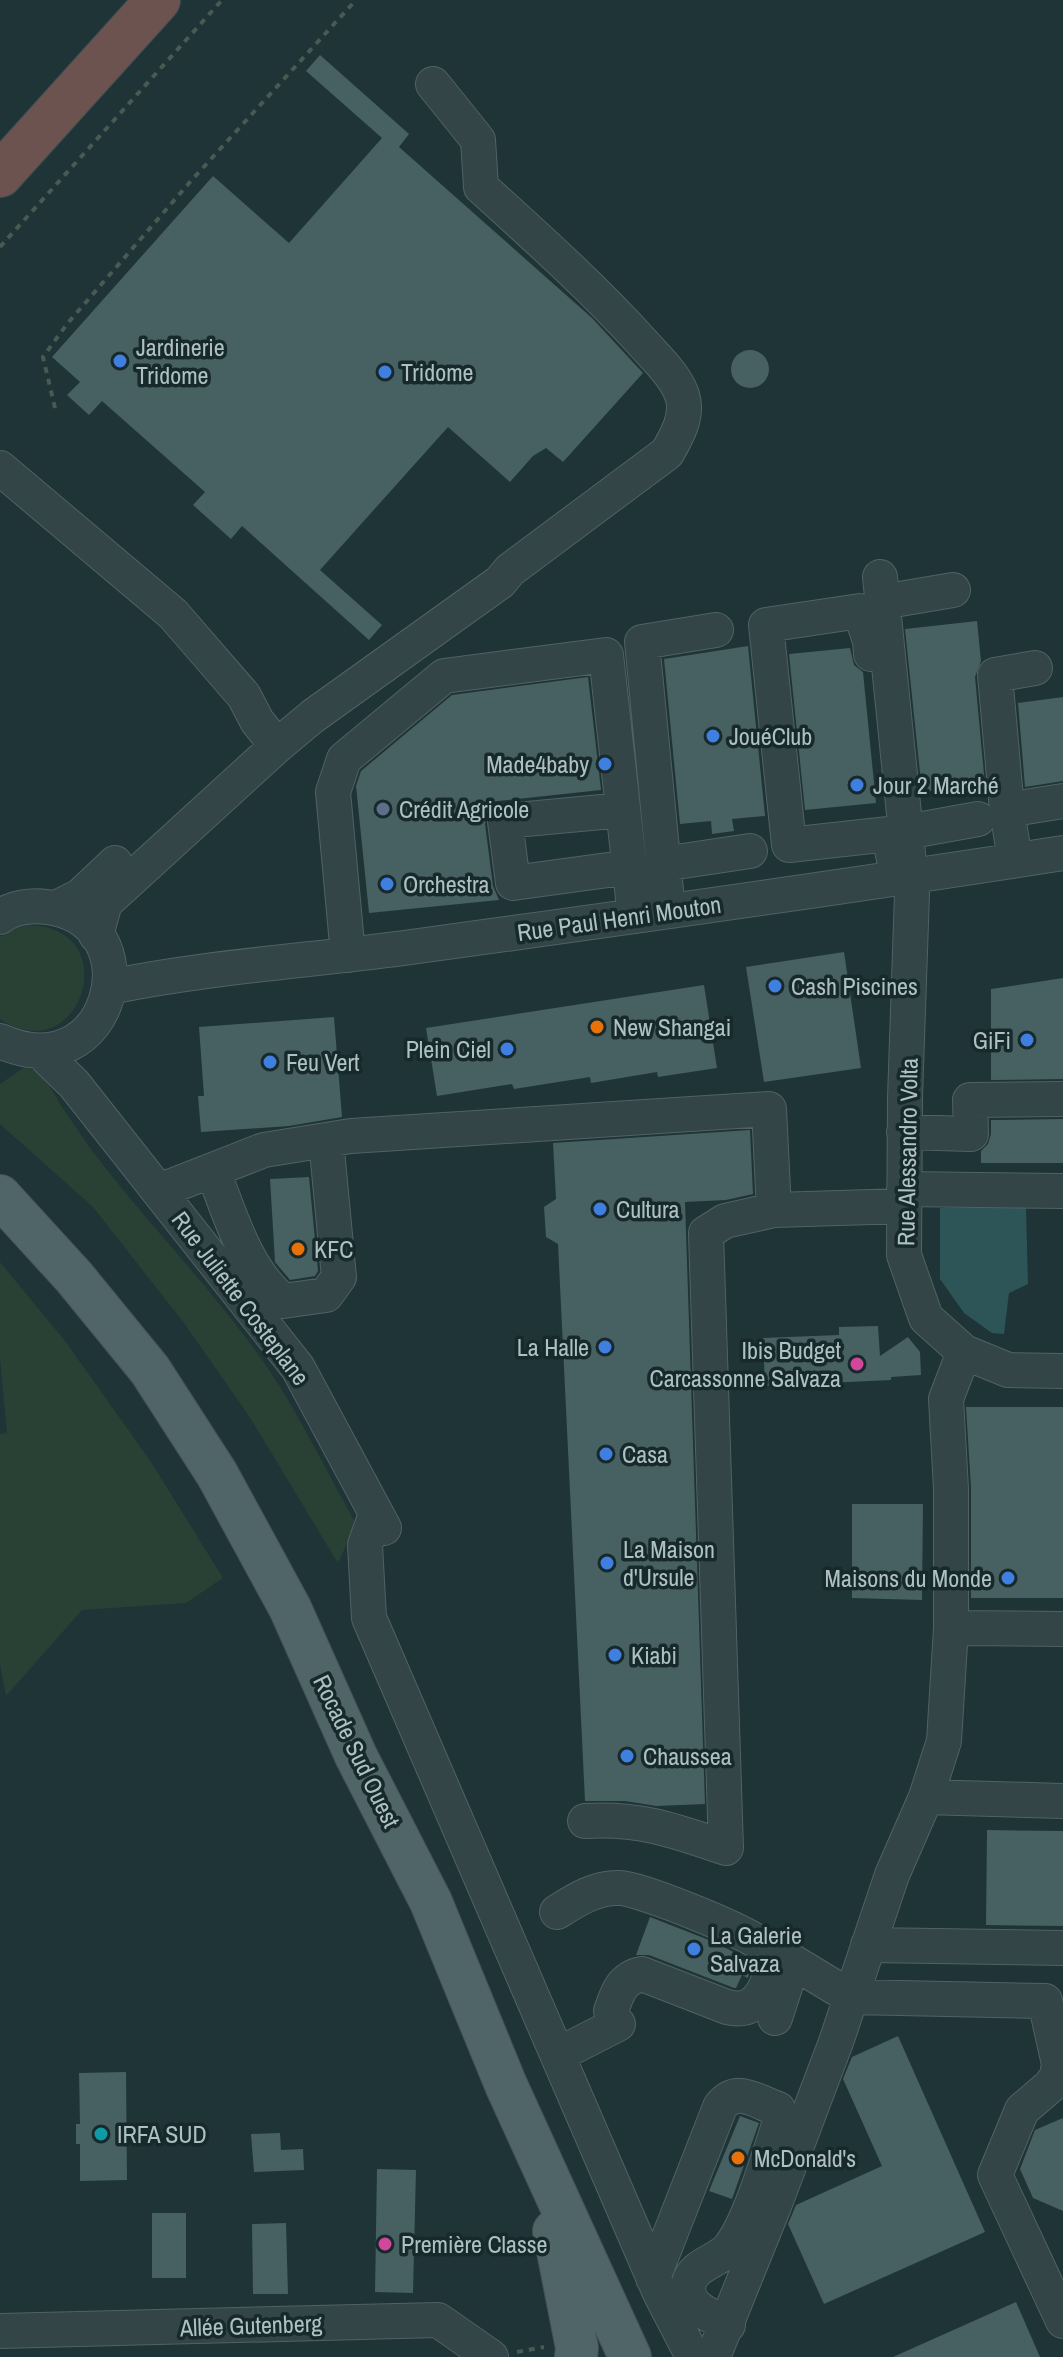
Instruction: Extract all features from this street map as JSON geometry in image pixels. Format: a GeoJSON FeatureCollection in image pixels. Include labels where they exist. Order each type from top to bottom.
{"type":"FeatureCollection","features":[{"type":"Feature","properties":{"kind":"highway"},"geometry":{"type":"LineString","coordinates":[[0,133],[119,0]]}},
{"type":"Feature","properties":{"kind":"highway"},"geometry":{"type":"LineString","coordinates":[[0,175],[158,0]]}},
{"type":"Feature","properties":{"kind":"main road","name":"Rocade Sud Ouest"},"geometry":{"type":"LineString","coordinates":[[0,1196],[74,1277],[150,1370],[217,1474],[290,1608],[356,1756],[431,1902],[506,2085],[630,2357]]}},
{"type":"Feature","properties":{"kind":"main road"},"geometry":{"type":"LineString","coordinates":[[506,2085],[556,2241],[577,2348],[576,2357]]}},
{"type":"Feature","properties":{"kind":"street"},"geometry":{"type":"LineString","coordinates":[[27,911],[80,896],[270,738],[338,698],[500,582],[510,570],[667,453],[679,434],[684,412],[682,395],[667,370],[606,303],[481,187],[478,140],[433,84]]}},
{"type":"Feature","properties":{"kind":"street"},"geometry":{"type":"LineString","coordinates":[[0,468],[173,614],[244,696],[270,738]]}},
{"type":"Feature","properties":{"kind":"street"},"geometry":{"type":"LineString","coordinates":[[897,833],[881,590],[953,590]]}},
{"type":"Feature","properties":{"kind":"street"},"geometry":{"type":"LineString","coordinates":[[791,893],[789,845],[766,625],[860,611],[870,641],[897,833]]}},
{"type":"Feature","properties":{"kind":"street"},"geometry":{"type":"LineString","coordinates":[[652,913],[647,866],[642,642],[716,630]]}},
{"type":"Feature","properties":{"kind":"street"},"geometry":{"type":"LineString","coordinates":[[348,955],[333,792],[344,759],[444,676],[606,655],[623,810],[647,866]]}},
{"type":"Feature","properties":{"kind":"street"},"geometry":{"type":"LineString","coordinates":[[1015,860],[993,814],[995,675],[1035,668]]}},
{"type":"Feature","properties":{"kind":"street"},"geometry":{"type":"LineString","coordinates":[[96,935],[105,903],[270,738]]}},
{"type":"Feature","properties":{"kind":"street"},"geometry":{"type":"LineString","coordinates":[[789,845],[897,833],[1063,801]]}},
{"type":"Feature","properties":{"kind":"street"},"geometry":{"type":"LineString","coordinates":[[623,810],[505,821],[513,883],[750,851]]}},
{"type":"Feature","properties":{"kind":"street","name":"Rue Alessandro Volta"},"geometry":{"type":"LineString","coordinates":[[897,833],[903,878],[912,893],[904,1132],[904,1255],[926,1318],[964,1352],[1008,1370],[1063,1371]]}},
{"type":"Feature","properties":{"kind":"street","name":"Rue Paul Henri Mouton"},"geometry":{"type":"LineString","coordinates":[[110,977],[174,974],[348,955],[1063,853]]}},
{"type":"Feature","properties":{"kind":"street"},"geometry":{"type":"LineString","coordinates":[[0,883],[27,911],[78,918],[96,935],[105,950],[110,977],[105,1006],[96,1024],[56,1048],[18,1049],[0,1041]]}},
{"type":"Feature","properties":{"kind":"street","name":"Rue Juliette Costeplane"},"geometry":{"type":"LineString","coordinates":[[56,1048],[74,1084],[298,1368],[380,1521],[365,1545],[369,1618],[653,2278]]}},
{"type":"Feature","properties":{"kind":"street"},"geometry":{"type":"LineString","coordinates":[[904,1132],[971,1134],[970,1100],[1063,1099]]}},
{"type":"Feature","properties":{"kind":"street"},"geometry":{"type":"LineString","coordinates":[[159,1191],[264,1150],[351,1136],[769,1109],[774,1210]]}},
{"type":"Feature","properties":{"kind":"street"},"geometry":{"type":"LineString","coordinates":[[213,1171],[242,1245],[267,1287],[283,1301],[326,1295],[339,1277],[326,1140]]}},
{"type":"Feature","properties":{"kind":"street"},"geometry":{"type":"LineString","coordinates":[[585,1821],[614,1820],[657,1825],[726,1848],[706,1233],[725,1221],[774,1210],[904,1198],[1063,1191]]}},
{"type":"Feature","properties":{"kind":"street"},"geometry":{"type":"LineString","coordinates":[[713,2357],[728,2325],[851,1997],[892,1875],[926,1797],[944,1741],[951,1628],[951,1489],[946,1399],[964,1352]]}},
{"type":"Feature","properties":{"kind":"street"},"geometry":{"type":"LineString","coordinates":[[951,1628],[1063,1629]]}},
{"type":"Feature","properties":{"kind":"street"},"geometry":{"type":"LineString","coordinates":[[926,1797],[1063,1801]]}},
{"type":"Feature","properties":{"kind":"street"},"geometry":{"type":"LineString","coordinates":[[557,1912],[601,1889],[622,1887],[750,1936],[767,1947],[772,1962],[759,1996],[749,2007],[738,2009],[642,1974],[631,1976],[618,1990],[615,2018],[569,2049]]}},
{"type":"Feature","properties":{"kind":"street"},"geometry":{"type":"LineString","coordinates":[[868,1945],[1063,1948]]}},
{"type":"Feature","properties":{"kind":"street"},"geometry":{"type":"LineString","coordinates":[[775,2018],[793,1962],[851,1997],[1045,2001],[1059,2064],[1057,2076],[1022,2110],[995,2175],[1063,2321]]}},
{"type":"Feature","properties":{"kind":"street"},"geometry":{"type":"LineString","coordinates":[[699,2357],[691,2353],[653,2278],[720,2107],[727,2097],[737,2094],[778,2109],[781,2117],[732,2246],[722,2256],[697,2270],[689,2282],[689,2298],[694,2306],[728,2325]]}},
{"type":"Feature","properties":{"kind":"street","name":"Allée Gutenberg"},"geometry":{"type":"LineString","coordinates":[[0,2331],[155,2342],[338,2315],[440,2312],[491,2357]]}},
{"type":"Feature","properties":{"kind":"path"},"geometry":{"type":"LineString","coordinates":[[0,247],[222,0]]}},
{"type":"Feature","properties":{"kind":"path"},"geometry":{"type":"LineString","coordinates":[[55,408],[43,357],[67,324],[190,182],[356,0]]}},
{"type":"Feature","properties":{"kind":"green space"},"geometry":{"type":"Polygon","coordinates":[[[28,925],[59,932],[77,948],[84,970],[82,993],[70,1014],[52,1027],[28,1031],[0,1019],[0,937],[28,925]]]}},
{"type":"Feature","properties":{"kind":"green space"},"geometry":{"type":"Polygon","coordinates":[[[25,1067],[39,1074],[48,1084],[88,1145],[240,1330],[285,1395],[356,1524],[338,1563],[249,1416],[184,1323],[93,1207],[0,1124],[0,1084],[25,1067]]]}},
{"type":"Feature","properties":{"kind":"green space"},"geometry":{"type":"Polygon","coordinates":[[[0,1262],[65,1341],[151,1462],[223,1578],[186,1603],[82,1610],[6,1696],[0,1664],[0,1434],[7,1433],[0,1359],[0,1262]]]}},
{"type":"Feature","properties":{"kind":"water"},"geometry":{"type":"Polygon","coordinates":[[[1026,1206],[1028,1284],[1009,1293],[1004,1334],[992,1333],[964,1313],[940,1279],[940,1208],[1026,1206]]]}},
{"type":"Feature","properties":{"kind":"building"},"geometry":{"type":"Polygon","coordinates":[[[320,55],[409,134],[399,147],[592,318],[643,373],[563,462],[546,448],[533,456],[510,482],[448,427],[320,570],[382,625],[369,640],[242,526],[231,539],[193,505],[205,492],[102,401],[89,415],[67,395],[80,382],[52,357],[213,176],[289,243],[382,138],[306,71],[320,55]]]}},
{"type":"Feature","properties":{"kind":"building"},"geometry":{"type":"Polygon","coordinates":[[[750,350],[764,355],[769,369],[764,383],[750,388],[736,383],[731,369],[736,355],[750,350]]]}},
{"type":"Feature","properties":{"kind":"building"},"geometry":{"type":"Polygon","coordinates":[[[977,621],[981,661],[975,677],[985,785],[922,792],[905,629],[977,621]]]}},
{"type":"Feature","properties":{"kind":"building","name":"JouéClub"},"geometry":{"type":"Polygon","coordinates":[[[748,646],[765,816],[732,819],[734,831],[712,834],[711,821],[680,824],[664,659],[748,646]]]}},
{"type":"Feature","properties":{"kind":"building"},"geometry":{"type":"Polygon","coordinates":[[[850,648],[854,665],[863,672],[876,803],[805,810],[789,654],[850,648]]]}},
{"type":"Feature","properties":{"kind":"building"},"geometry":{"type":"Polygon","coordinates":[[[588,677],[601,790],[489,802],[485,824],[493,886],[499,900],[369,913],[356,786],[361,771],[452,695],[588,677]]]}},
{"type":"Feature","properties":{"kind":"building"},"geometry":{"type":"Polygon","coordinates":[[[1063,697],[1063,781],[1025,787],[1018,703],[1063,697]]]}},
{"type":"Feature","properties":{"kind":"building"},"geometry":{"type":"Polygon","coordinates":[[[844,952],[861,1068],[764,1082],[746,967],[844,952]]]}},
{"type":"Feature","properties":{"kind":"building","name":"GiFi"},"geometry":{"type":"Polygon","coordinates":[[[1063,978],[1063,1079],[991,1080],[991,989],[1063,978]]]}},
{"type":"Feature","properties":{"kind":"building"},"geometry":{"type":"Polygon","coordinates":[[[704,985],[717,1068],[658,1077],[657,1072],[591,1083],[590,1077],[514,1089],[512,1084],[437,1096],[426,1028],[704,985]]]}},
{"type":"Feature","properties":{"kind":"building","name":"Feu Vert"},"geometry":{"type":"Polygon","coordinates":[[[334,1017],[342,1117],[289,1126],[201,1132],[198,1096],[204,1096],[199,1027],[334,1017]]]}},
{"type":"Feature","properties":{"kind":"building"},"geometry":{"type":"Polygon","coordinates":[[[1063,1119],[1063,1163],[981,1163],[981,1151],[988,1144],[991,1134],[991,1120],[1063,1119]]]}},
{"type":"Feature","properties":{"kind":"building"},"geometry":{"type":"Polygon","coordinates":[[[750,1130],[753,1194],[726,1200],[685,1202],[705,1804],[656,1806],[625,1801],[585,1801],[558,1244],[546,1237],[544,1207],[556,1199],[553,1143],[750,1130]]]}},
{"type":"Feature","properties":{"kind":"building","name":"KFC"},"geometry":{"type":"Polygon","coordinates":[[[309,1177],[318,1271],[315,1276],[290,1280],[275,1262],[270,1179],[309,1177]]]}},
{"type":"Feature","properties":{"kind":"building"},"geometry":{"type":"Polygon","coordinates":[[[878,1326],[880,1356],[908,1337],[920,1352],[921,1375],[891,1377],[891,1380],[765,1386],[763,1338],[839,1335],[839,1327],[878,1326]]]}},
{"type":"Feature","properties":{"kind":"building"},"geometry":{"type":"Polygon","coordinates":[[[966,1407],[1063,1407],[1063,1598],[971,1598],[971,1488],[966,1407]]]}},
{"type":"Feature","properties":{"kind":"building"},"geometry":{"type":"Polygon","coordinates":[[[852,1504],[923,1504],[922,1600],[852,1598],[852,1504]]]}},
{"type":"Feature","properties":{"kind":"building"},"geometry":{"type":"Polygon","coordinates":[[[987,1830],[1063,1831],[1063,1926],[986,1925],[987,1830]]]}},
{"type":"Feature","properties":{"kind":"building"},"geometry":{"type":"Polygon","coordinates":[[[650,1917],[714,1942],[749,1960],[748,1978],[742,1975],[734,1988],[649,1955],[636,1955],[650,1917]]]}},
{"type":"Feature","properties":{"kind":"building"},"geometry":{"type":"Polygon","coordinates":[[[898,2036],[985,2232],[824,2304],[788,2224],[796,2205],[882,2166],[843,2079],[852,2057],[898,2036]]]}},
{"type":"Feature","properties":{"kind":"building","name":"IRFA SUD"},"geometry":{"type":"Polygon","coordinates":[[[126,2072],[127,2180],[80,2181],[80,2144],[76,2144],[76,2124],[80,2124],[79,2073],[126,2072]]]}},
{"type":"Feature","properties":{"kind":"building"},"geometry":{"type":"Polygon","coordinates":[[[740,2116],[759,2123],[732,2199],[709,2191],[740,2116]]]}},
{"type":"Feature","properties":{"kind":"building"},"geometry":{"type":"Polygon","coordinates":[[[1063,2118],[1063,2211],[1033,2198],[1020,2169],[1035,2130],[1063,2118]]]}},
{"type":"Feature","properties":{"kind":"building"},"geometry":{"type":"Polygon","coordinates":[[[280,2133],[281,2150],[303,2149],[304,2170],[254,2172],[251,2134],[280,2133]]]}},
{"type":"Feature","properties":{"kind":"building"},"geometry":{"type":"Polygon","coordinates":[[[377,2169],[416,2170],[413,2293],[375,2292],[377,2169]]]}},
{"type":"Feature","properties":{"kind":"building"},"geometry":{"type":"Polygon","coordinates":[[[152,2213],[186,2213],[186,2278],[152,2278],[152,2213]]]}},
{"type":"Feature","properties":{"kind":"building"},"geometry":{"type":"Polygon","coordinates":[[[286,2223],[288,2294],[253,2294],[252,2224],[286,2223]]]}},
{"type":"Feature","properties":{"kind":"building"},"geometry":{"type":"Polygon","coordinates":[[[1016,2302],[1040,2357],[893,2357],[1016,2302]]]}},
{"type":"Feature","properties":{"kind":"place","name":"Jardinerie Tridome"},"geometry":{"type":"Point","coordinates":[120,361]}},
{"type":"Feature","properties":{"kind":"place","name":"Tridome"},"geometry":{"type":"Point","coordinates":[385,372]}},
{"type":"Feature","properties":{"kind":"place","name":"JouéClub"},"geometry":{"type":"Point","coordinates":[713,736]}},
{"type":"Feature","properties":{"kind":"place","name":"Made4baby"},"geometry":{"type":"Point","coordinates":[605,764]}},
{"type":"Feature","properties":{"kind":"place","name":"Jour 2 Marché"},"geometry":{"type":"Point","coordinates":[857,785]}},
{"type":"Feature","properties":{"kind":"place","name":"Crédit Agricole"},"geometry":{"type":"Point","coordinates":[383,809]}},
{"type":"Feature","properties":{"kind":"place","name":"Orchestra"},"geometry":{"type":"Point","coordinates":[387,884]}},
{"type":"Feature","properties":{"kind":"place","name":"Cash Piscines"},"geometry":{"type":"Point","coordinates":[775,986]}},
{"type":"Feature","properties":{"kind":"place","name":"New Shangai"},"geometry":{"type":"Point","coordinates":[597,1027]}},
{"type":"Feature","properties":{"kind":"place","name":"GiFi"},"geometry":{"type":"Point","coordinates":[1027,1040]}},
{"type":"Feature","properties":{"kind":"place","name":"Plein Ciel"},"geometry":{"type":"Point","coordinates":[507,1049]}},
{"type":"Feature","properties":{"kind":"place","name":"Feu Vert"},"geometry":{"type":"Point","coordinates":[270,1062]}},
{"type":"Feature","properties":{"kind":"place","name":"Cultura"},"geometry":{"type":"Point","coordinates":[600,1209]}},
{"type":"Feature","properties":{"kind":"place","name":"KFC"},"geometry":{"type":"Point","coordinates":[298,1249]}},
{"type":"Feature","properties":{"kind":"place","name":"La Halle"},"geometry":{"type":"Point","coordinates":[605,1347]}},
{"type":"Feature","properties":{"kind":"place","name":"Ibis Budget Carcassonne Salvaza"},"geometry":{"type":"Point","coordinates":[857,1364]}},
{"type":"Feature","properties":{"kind":"place","name":"Casa"},"geometry":{"type":"Point","coordinates":[606,1454]}},
{"type":"Feature","properties":{"kind":"place","name":"La Maison d'Ursule"},"geometry":{"type":"Point","coordinates":[607,1563]}},
{"type":"Feature","properties":{"kind":"place","name":"Maisons du Monde"},"geometry":{"type":"Point","coordinates":[1008,1578]}},
{"type":"Feature","properties":{"kind":"place","name":"Kiabi"},"geometry":{"type":"Point","coordinates":[615,1655]}},
{"type":"Feature","properties":{"kind":"place","name":"Chaussea"},"geometry":{"type":"Point","coordinates":[627,1756]}},
{"type":"Feature","properties":{"kind":"place","name":"La Galerie Salvaza"},"geometry":{"type":"Point","coordinates":[694,1949]}},
{"type":"Feature","properties":{"kind":"place","name":"IRFA SUD"},"geometry":{"type":"Point","coordinates":[101,2134]}},
{"type":"Feature","properties":{"kind":"place","name":"McDonald's"},"geometry":{"type":"Point","coordinates":[738,2158]}},
{"type":"Feature","properties":{"kind":"place","name":"Première Classe"},"geometry":{"type":"Point","coordinates":[385,2244]}}]}
